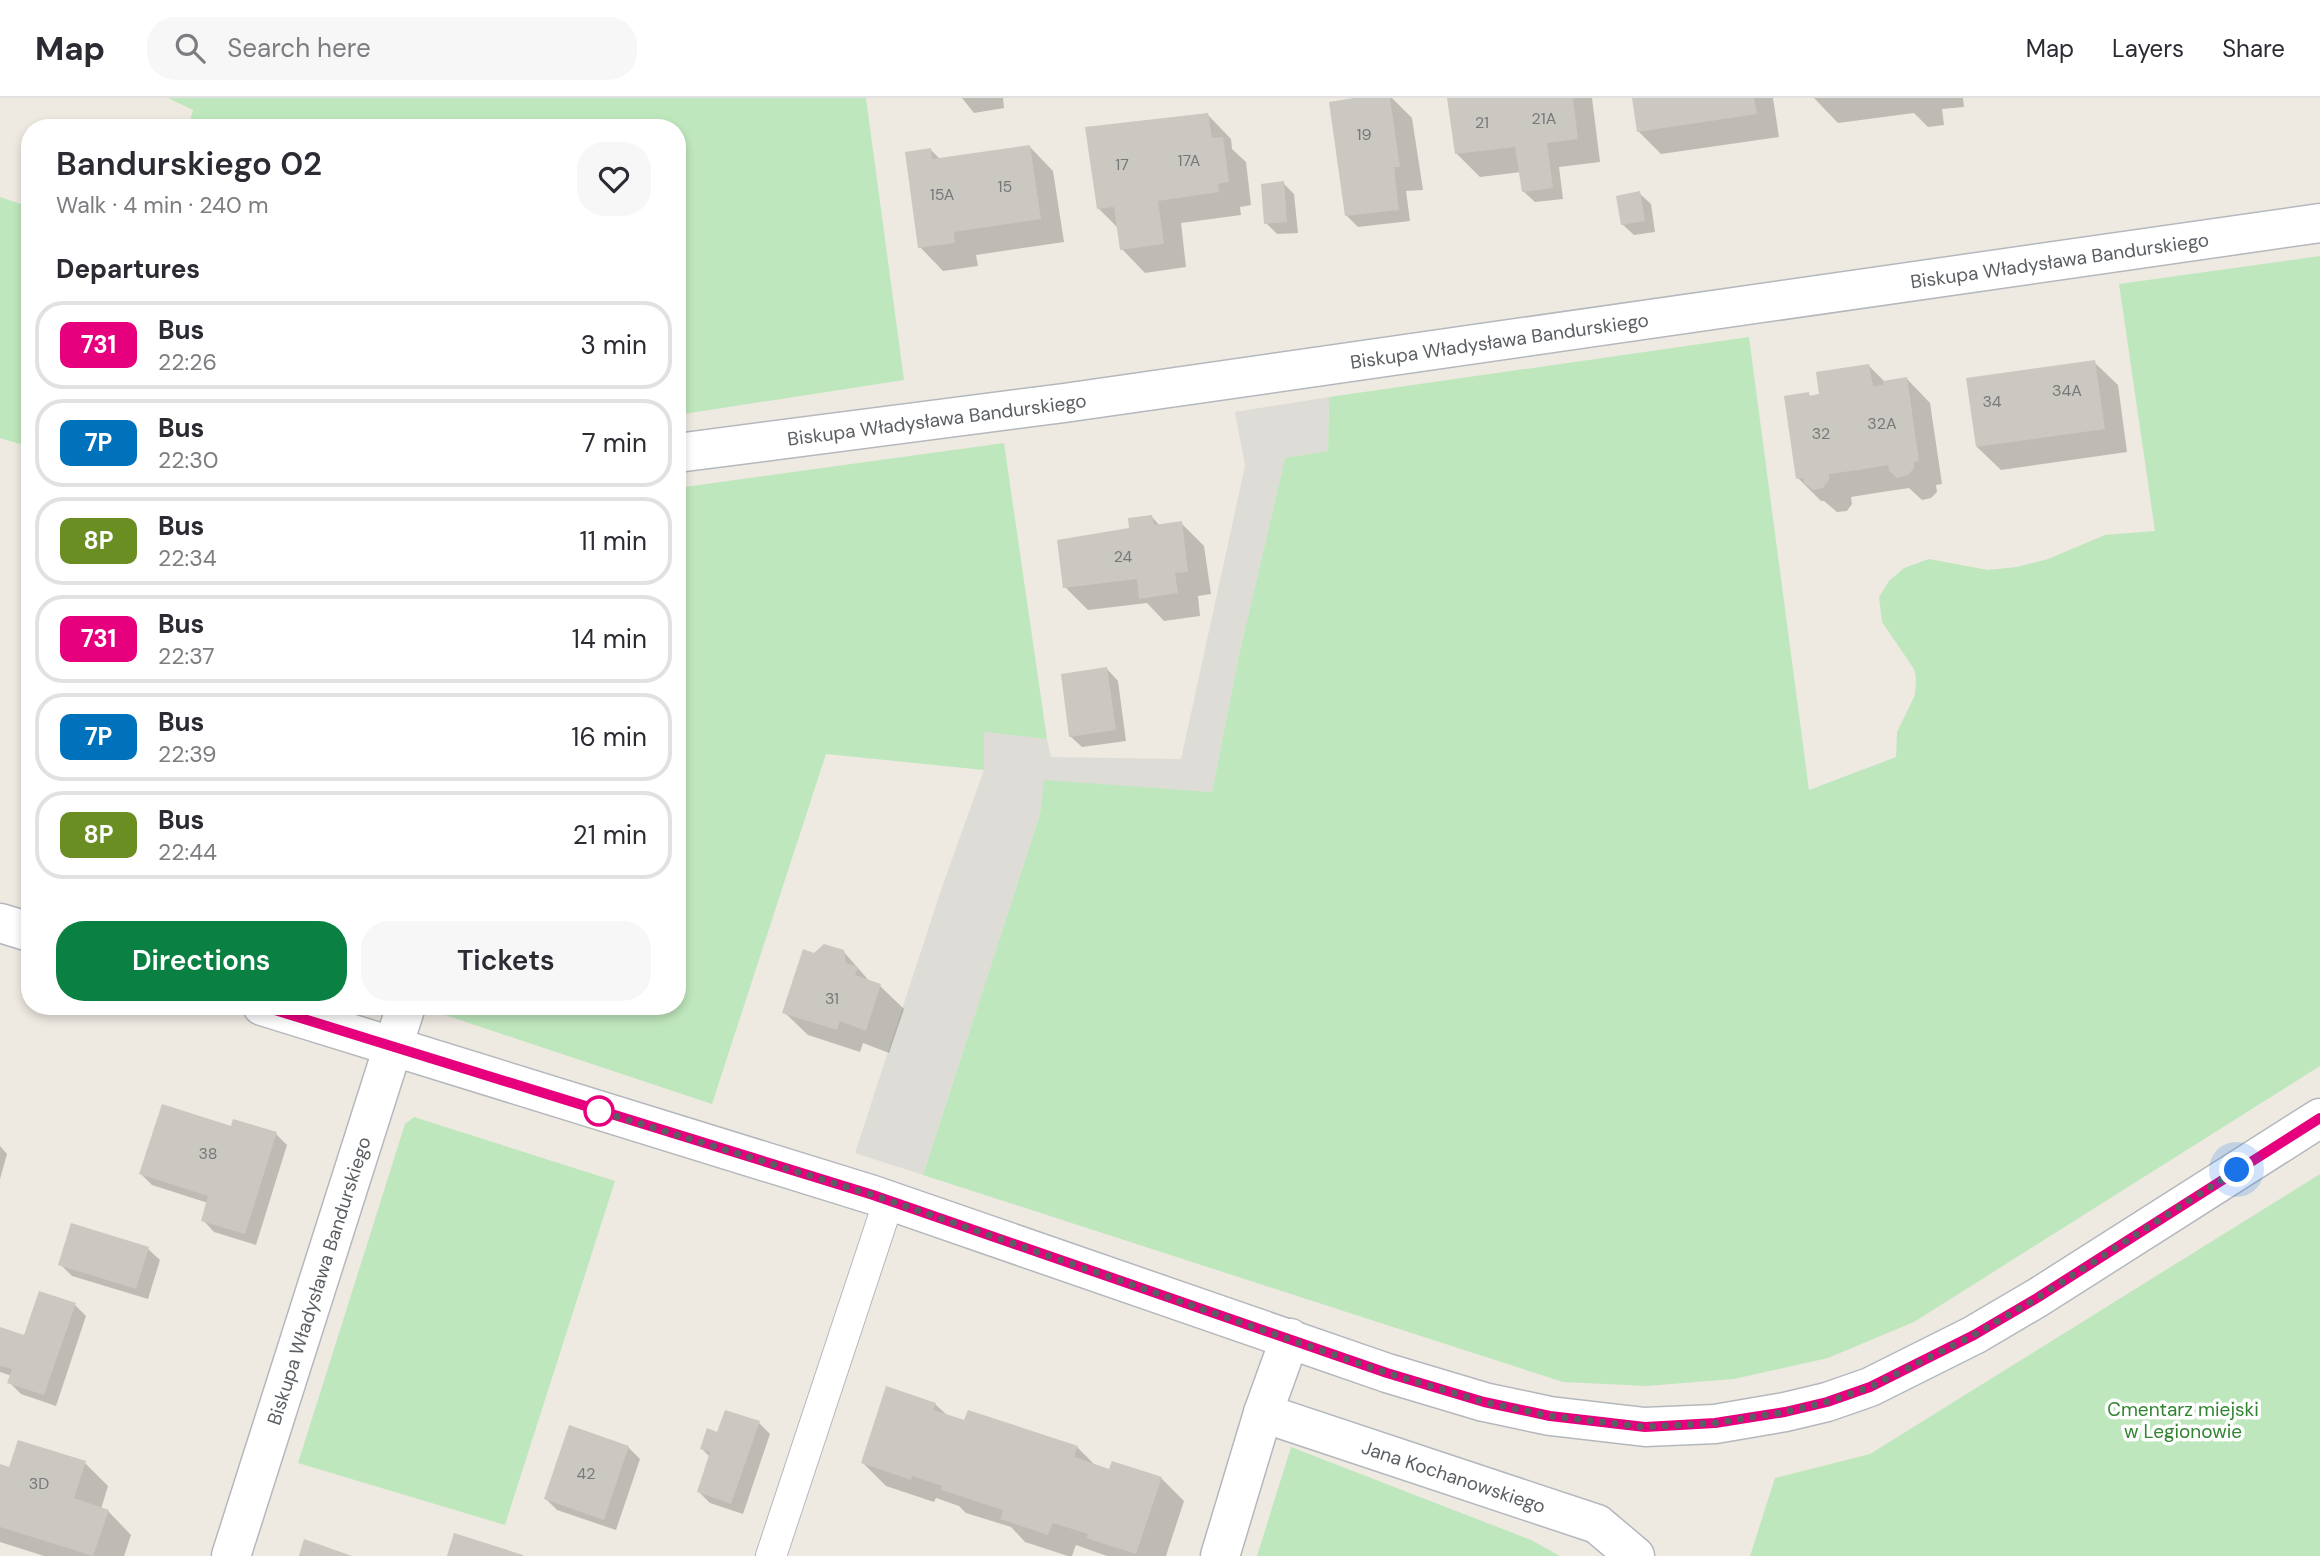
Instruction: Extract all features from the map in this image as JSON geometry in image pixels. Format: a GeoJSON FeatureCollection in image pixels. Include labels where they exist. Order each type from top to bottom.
{"type":"FeatureCollection","features":[{"type":"Feature","properties":{"kind":"street","name":"Biskupa Władysława Bandurskiego"},"geometry":{"type":"LineString","coordinates":[[686,452],[1064,403],[2320,223]]}},
{"type":"Feature","properties":{"kind":"street"},"geometry":{"type":"LineString","coordinates":[[0,923],[21,929]]}},
{"type":"Feature","properties":{"kind":"street"},"geometry":{"type":"LineString","coordinates":[[290,1015],[889,1200],[1387,1373],[1484,1402],[1550,1416],[1656,1427],[1715,1423],[1785,1412],[1827,1402],[1870,1387],[1974,1335],[2037,1298],[2320,1118]]}},
{"type":"Feature","properties":{"kind":"street","name":"Biskupa Władysława Bandurskiego"},"geometry":{"type":"LineString","coordinates":[[231,1556],[403,1015]]}},
{"type":"Feature","properties":{"kind":"street"},"geometry":{"type":"LineString","coordinates":[[1220,1556],[1263,1412],[1290,1338]]}},
{"type":"Feature","properties":{"kind":"street","name":"Jana Kochanowskiego"},"geometry":{"type":"LineString","coordinates":[[1263,1412],[1597,1524],[1635,1556]]}},
{"type":"Feature","properties":{"kind":"lane"},"geometry":{"type":"LineString","coordinates":[[771,1556],[889,1200]]}},
{"type":"Feature","properties":{"kind":"shaded area"},"geometry":{"type":"Polygon","coordinates":[[[1329,397],[1328,451],[1285,458],[1239,655],[1212,792],[1044,781],[1040,814],[923,1175],[855,1153],[941,890],[984,770],[984,732],[1047,739],[1051,757],[1181,759],[1245,466],[1235,412],[1329,397]]]}},
{"type":"Feature","properties":{"kind":"green space"},"geometry":{"type":"Polygon","coordinates":[[[168,98],[866,98],[904,380],[686,414],[686,119],[190,119],[193,110],[168,98]]]}},
{"type":"Feature","properties":{"kind":"green space"},"geometry":{"type":"Polygon","coordinates":[[[0,197],[21,204],[21,444],[0,438],[0,197]]]}},
{"type":"Feature","properties":{"kind":"green space"},"geometry":{"type":"Polygon","coordinates":[[[2320,256],[2320,1066],[1914,1322],[1828,1358],[1734,1379],[1646,1386],[1563,1382],[923,1175],[1040,814],[1044,780],[1212,792],[1239,655],[1285,458],[1328,451],[1329,397],[1749,337],[1809,790],[1896,757],[1897,732],[1915,695],[1916,678],[1914,669],[1882,622],[1879,597],[1889,581],[1904,568],[1929,559],[1988,570],[2017,567],[2048,559],[2105,535],[2155,531],[2119,284],[2320,256]]]}},
{"type":"Feature","properties":{"kind":"green space"},"geometry":{"type":"Polygon","coordinates":[[[1004,443],[1047,739],[984,732],[984,770],[826,754],[712,1104],[445,1015],[686,1015],[686,487],[1004,443]]]}},
{"type":"Feature","properties":{"kind":"green space"},"geometry":{"type":"Polygon","coordinates":[[[414,1117],[615,1181],[505,1525],[298,1463],[405,1124],[414,1117]]]}},
{"type":"Feature","properties":{"kind":"green space","name":"Cmentarz miejski w Legionowie"},"geometry":{"type":"Polygon","coordinates":[[[2320,1174],[2320,1556],[1750,1556],[1775,1478],[1870,1454],[2320,1174]]]}},
{"type":"Feature","properties":{"kind":"green space"},"geometry":{"type":"Polygon","coordinates":[[[1291,1447],[1531,1540],[1560,1556],[1257,1556],[1291,1447]]]}},
{"type":"Feature","properties":{"kind":"building"},"geometry":{"type":"Polygon","coordinates":[[[1354,98],[1390,98],[1400,167],[1394,167],[1399,210],[1345,216],[1329,102],[1354,98]]]}},
{"type":"Feature","properties":{"kind":"building"},"geometry":{"type":"Polygon","coordinates":[[[1447,98],[1573,98],[1578,139],[1547,143],[1553,188],[1522,192],[1515,147],[1455,154],[1447,98]]]}},
{"type":"Feature","properties":{"kind":"building"},"geometry":{"type":"Polygon","coordinates":[[[1632,98],[1754,98],[1757,114],[1637,132],[1632,98]]]}},
{"type":"Feature","properties":{"kind":"building"},"geometry":{"type":"Polygon","coordinates":[[[1208,113],[1212,138],[1223,137],[1229,182],[1218,184],[1219,192],[1158,201],[1164,244],[1120,250],[1114,207],[1097,209],[1085,127],[1208,113]]]}},
{"type":"Feature","properties":{"kind":"building"},"geometry":{"type":"Polygon","coordinates":[[[1030,145],[1041,219],[954,232],[955,243],[918,248],[905,152],[931,148],[932,159],[1030,145]]]}},
{"type":"Feature","properties":{"kind":"building"},"geometry":{"type":"Polygon","coordinates":[[[1284,181],[1287,222],[1264,224],[1261,184],[1284,181]]]}},
{"type":"Feature","properties":{"kind":"building"},"geometry":{"type":"Polygon","coordinates":[[[1640,191],[1645,221],[1621,225],[1616,196],[1640,191]]]}},
{"type":"Feature","properties":{"kind":"building"},"geometry":{"type":"Polygon","coordinates":[[[2095,360],[2105,429],[1976,447],[1966,378],[2095,360]]]}},
{"type":"Feature","properties":{"kind":"building"},"geometry":{"type":"Polygon","coordinates":[[[1869,364],[1873,386],[1883,385],[1883,381],[1907,377],[1919,461],[1914,462],[1914,468],[1908,475],[1897,478],[1889,471],[1888,465],[1829,474],[1829,480],[1823,488],[1813,490],[1804,483],[1803,478],[1796,479],[1784,396],[1809,392],[1809,396],[1819,394],[1816,372],[1869,364]]]}},
{"type":"Feature","properties":{"kind":"building"},"geometry":{"type":"Polygon","coordinates":[[[1152,515],[1154,525],[1182,521],[1188,572],[1175,573],[1178,593],[1139,599],[1137,579],[1063,588],[1057,540],[1129,528],[1128,518],[1152,515]]]}},
{"type":"Feature","properties":{"kind":"building"},"geometry":{"type":"Polygon","coordinates":[[[1107,667],[1116,730],[1069,737],[1061,674],[1107,667]]]}},
{"type":"Feature","properties":{"kind":"building"},"geometry":{"type":"Polygon","coordinates":[[[824,944],[844,950],[846,963],[858,967],[855,975],[881,984],[866,1031],[840,1021],[837,1030],[782,1013],[803,949],[814,953],[824,944]]]}},
{"type":"Feature","properties":{"kind":"building"},"geometry":{"type":"Polygon","coordinates":[[[162,1104],[231,1126],[233,1119],[277,1132],[245,1234],[201,1221],[208,1196],[139,1174],[162,1104]]]}},
{"type":"Feature","properties":{"kind":"building"},"geometry":{"type":"Polygon","coordinates":[[[71,1223],[149,1247],[136,1289],[58,1265],[71,1223]]]}},
{"type":"Feature","properties":{"kind":"building"},"geometry":{"type":"Polygon","coordinates":[[[39,1291],[76,1303],[44,1395],[7,1383],[12,1369],[0,1366],[0,1327],[24,1335],[39,1291]]]}},
{"type":"Feature","properties":{"kind":"building"},"geometry":{"type":"Polygon","coordinates":[[[886,1386],[936,1403],[934,1410],[964,1420],[968,1410],[1078,1446],[1074,1457],[1109,1469],[1112,1461],[1162,1477],[1136,1554],[1086,1538],[1088,1534],[1053,1523],[1048,1535],[1000,1519],[1003,1510],[941,1490],[942,1486],[912,1476],[911,1480],[861,1463],[886,1386]]]}},
{"type":"Feature","properties":{"kind":"building"},"geometry":{"type":"Polygon","coordinates":[[[725,1410],[760,1421],[731,1504],[697,1492],[710,1452],[700,1449],[707,1428],[717,1432],[725,1410]]]}},
{"type":"Feature","properties":{"kind":"building"},"geometry":{"type":"Polygon","coordinates":[[[569,1425],[629,1446],[604,1520],[544,1499],[569,1425]]]}},
{"type":"Feature","properties":{"kind":"building"},"geometry":{"type":"Polygon","coordinates":[[[18,1440],[86,1461],[74,1498],[109,1510],[93,1556],[0,1527],[0,1464],[9,1467],[18,1440]]]}},
{"type":"Feature","properties":{"kind":"building"},"geometry":{"type":"Polygon","coordinates":[[[454,1533],[523,1555],[523,1556],[447,1556],[454,1533]]]}},
{"type":"Feature","properties":{"kind":"building"},"geometry":{"type":"Polygon","coordinates":[[[304,1539],[352,1556],[299,1556],[304,1539]]]}},
{"type":"Feature","properties":{"kind":"bus line","name":"731"},"geometry":{"type":"LineString","coordinates":[[290,1015],[873,1195],[1387,1373],[1484,1402],[1550,1416],[1645,1427],[1678,1427],[1785,1412],[1827,1402],[1870,1387],[1974,1335],[2037,1298],[2320,1118]]}},
{"type":"Feature","properties":{"kind":"route"},"geometry":{"type":"LineString","coordinates":[[599,1111],[596,1110],[873,1195],[1387,1373],[1484,1402],[1550,1416],[1645,1427],[1678,1427],[1785,1412],[1827,1402],[1870,1387],[1974,1335],[2037,1298],[2237,1170]]}}]}
